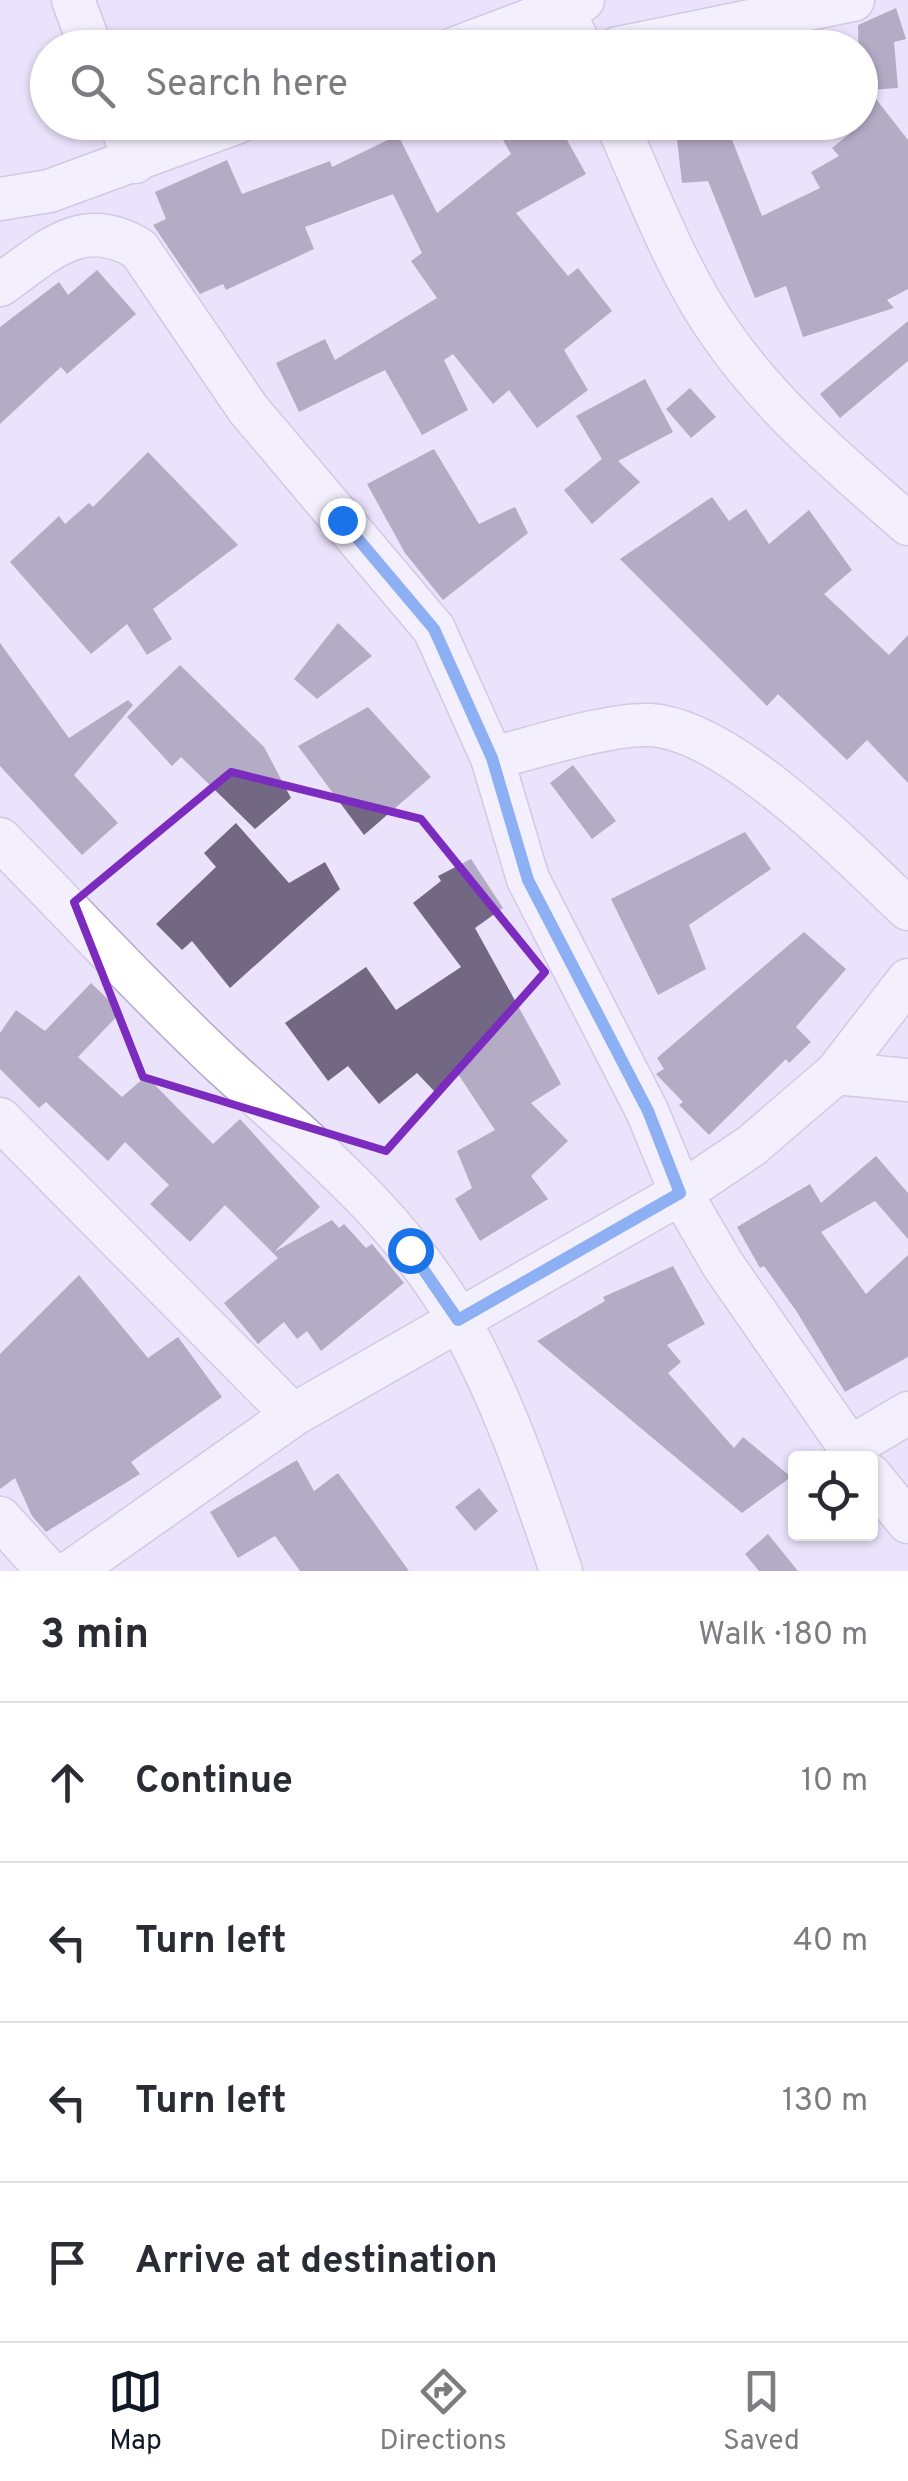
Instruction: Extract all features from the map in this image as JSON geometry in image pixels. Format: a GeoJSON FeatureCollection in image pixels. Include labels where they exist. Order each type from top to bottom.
{"type":"FeatureCollection","features":[{"type":"Feature","properties":{"kind":"street"},"geometry":{"type":"LineString","coordinates":[[74,0],[85,30]]}},
{"type":"Feature","properties":{"kind":"street"},"geometry":{"type":"LineString","coordinates":[[706,30],[853,0]]}},
{"type":"Feature","properties":{"kind":"street"},"geometry":{"type":"LineString","coordinates":[[517,30],[572,14]]}},
{"type":"Feature","properties":{"kind":"street"},"geometry":{"type":"LineString","coordinates":[[127,140],[136,162]]}},
{"type":"Feature","properties":{"kind":"street"},"geometry":{"type":"LineString","coordinates":[[0,200],[49,191],[192,140]]}},
{"type":"Feature","properties":{"kind":"street"},"geometry":{"type":"LineString","coordinates":[[624,140],[696,294],[719,332],[756,382],[908,524]]}},
{"type":"Feature","properties":{"kind":"street"},"geometry":{"type":"LineString","coordinates":[[49,191],[63,241]]}},
{"type":"Feature","properties":{"kind":"street"},"geometry":{"type":"LineString","coordinates":[[0,285],[63,241],[95,232],[120,237],[139,248],[248,409],[434,629],[492,758],[528,880],[648,1111],[680,1193],[723,1266],[852,1451]]}},
{"type":"Feature","properties":{"kind":"street"},"geometry":{"type":"LineString","coordinates":[[492,758],[647,724],[682,730],[723,751],[820,827],[908,908]]}},
{"type":"Feature","properties":{"kind":"street"},"geometry":{"type":"LineString","coordinates":[[0,839],[222,1064],[332,1160],[410,1250],[458,1320],[506,1423],[561,1571]]}},
{"type":"Feature","properties":{"kind":"street"},"geometry":{"type":"LineString","coordinates":[[72,1571],[293,1415],[680,1193],[751,1146],[836,1073],[908,980]]}},
{"type":"Feature","properties":{"kind":"street"},"geometry":{"type":"LineString","coordinates":[[836,1073],[908,1080]]}},
{"type":"Feature","properties":{"kind":"street"},"geometry":{"type":"LineString","coordinates":[[0,1119],[293,1415]]}},
{"type":"Feature","properties":{"kind":"street"},"geometry":{"type":"LineString","coordinates":[[869,1451],[908,1413]]}},
{"type":"Feature","properties":{"kind":"street"},"geometry":{"type":"LineString","coordinates":[[878,1485],[908,1522]]}},
{"type":"Feature","properties":{"kind":"street"},"geometry":{"type":"LineString","coordinates":[[0,1518],[48,1571]]}},
{"type":"Feature","properties":{"kind":"highlighted area"},"geometry":{"type":"Polygon","coordinates":[[[231,772],[421,819],[545,972],[386,1151],[143,1077],[74,902],[231,772]]]}},
{"type":"Feature","properties":{"kind":"building"},"geometry":{"type":"Polygon","coordinates":[[[896,8],[906,39],[894,42],[898,88],[878,89],[878,30],[858,30],[858,25],[896,8]]]}},
{"type":"Feature","properties":{"kind":"building"},"geometry":{"type":"Polygon","coordinates":[[[878,102],[908,140],[908,289],[887,300],[894,308],[803,337],[786,286],[755,298],[708,181],[682,183],[677,140],[732,140],[762,216],[820,188],[811,172],[839,156],[832,148],[842,140],[878,140],[878,102]]]}},
{"type":"Feature","properties":{"kind":"building"},"geometry":{"type":"Polygon","coordinates":[[[388,140],[400,140],[437,213],[511,154],[503,140],[567,140],[586,174],[516,213],[568,276],[578,268],[612,311],[564,350],[588,390],[537,428],[509,390],[493,404],[453,354],[444,360],[468,410],[422,435],[385,370],[299,412],[276,363],[325,339],[335,360],[437,298],[411,261],[422,253],[393,194],[305,227],[314,249],[226,290],[223,284],[200,294],[153,225],[166,219],[155,192],[227,160],[242,194],[330,161],[332,167],[388,140]]]}},
{"type":"Feature","properties":{"kind":"building"},"geometry":{"type":"Polygon","coordinates":[[[97,270],[136,314],[67,374],[61,367],[0,424],[0,327],[59,282],[68,295],[97,270]]]}},
{"type":"Feature","properties":{"kind":"building"},"geometry":{"type":"Polygon","coordinates":[[[908,321],[908,361],[840,418],[820,394],[908,321]]]}},
{"type":"Feature","properties":{"kind":"building"},"geometry":{"type":"Polygon","coordinates":[[[645,379],[673,432],[618,461],[640,482],[592,524],[564,490],[602,459],[576,416],[645,379]]]}},
{"type":"Feature","properties":{"kind":"building"},"geometry":{"type":"Polygon","coordinates":[[[690,388],[716,417],[691,438],[666,409],[690,388]]]}},
{"type":"Feature","properties":{"kind":"building"},"geometry":{"type":"Polygon","coordinates":[[[434,449],[479,524],[515,507],[528,533],[443,600],[405,553],[367,484],[434,449]]]}},
{"type":"Feature","properties":{"kind":"building"},"geometry":{"type":"Polygon","coordinates":[[[148,452],[238,545],[153,609],[172,639],[147,655],[127,624],[91,654],[10,562],[59,516],[65,524],[89,503],[93,507],[148,452]]]}},
{"type":"Feature","properties":{"kind":"building"},"geometry":{"type":"Polygon","coordinates":[[[712,497],[729,521],[746,509],[769,544],[809,510],[852,570],[824,594],[889,655],[908,635],[908,783],[867,740],[847,760],[778,694],[767,706],[620,559],[712,497]]]}},
{"type":"Feature","properties":{"kind":"building"},"geometry":{"type":"Polygon","coordinates":[[[338,623],[372,656],[317,699],[294,679],[338,623]]]}},
{"type":"Feature","properties":{"kind":"building"},"geometry":{"type":"Polygon","coordinates":[[[0,643],[69,738],[128,700],[133,705],[74,775],[118,823],[82,855],[0,766],[0,643]]]}},
{"type":"Feature","properties":{"kind":"building"},"geometry":{"type":"Polygon","coordinates":[[[180,665],[264,747],[291,798],[255,829],[181,757],[172,766],[127,717],[180,665]]]}},
{"type":"Feature","properties":{"kind":"building"},"geometry":{"type":"Polygon","coordinates":[[[368,707],[431,777],[364,835],[298,746],[368,707]]]}},
{"type":"Feature","properties":{"kind":"building"},"geometry":{"type":"Polygon","coordinates":[[[573,765],[616,821],[592,839],[550,783],[573,765]]]}},
{"type":"Feature","properties":{"kind":"building"},"geometry":{"type":"Polygon","coordinates":[[[236,823],[289,883],[325,862],[340,889],[230,988],[192,941],[182,950],[156,924],[216,867],[204,853],[236,823]]]}},
{"type":"Feature","properties":{"kind":"building"},"geometry":{"type":"Polygon","coordinates":[[[745,832],[771,869],[689,925],[706,969],[658,995],[611,899],[745,832]]]}},
{"type":"Feature","properties":{"kind":"building"},"geometry":{"type":"Polygon","coordinates":[[[471,859],[503,908],[475,928],[561,1084],[531,1103],[568,1141],[531,1176],[548,1199],[480,1241],[455,1199],[472,1188],[457,1151],[495,1130],[456,1071],[435,1092],[417,1073],[379,1104],[348,1066],[328,1081],[285,1023],[366,967],[396,1010],[461,967],[413,903],[441,881],[438,876],[471,859]]]}},
{"type":"Feature","properties":{"kind":"building"},"geometry":{"type":"Polygon","coordinates":[[[804,932],[846,969],[796,1027],[811,1042],[789,1063],[786,1059],[709,1135],[656,1074],[664,1069],[657,1058],[804,932]]]}},
{"type":"Feature","properties":{"kind":"building"},"geometry":{"type":"Polygon","coordinates":[[[91,983],[121,1012],[78,1057],[122,1097],[146,1076],[213,1144],[240,1119],[320,1207],[274,1252],[332,1220],[339,1228],[344,1224],[366,1248],[372,1244],[404,1283],[321,1351],[307,1331],[297,1339],[284,1322],[258,1344],[224,1303],[278,1258],[225,1205],[190,1242],[150,1204],[169,1185],[125,1142],[108,1161],[46,1102],[39,1108],[0,1069],[0,1033],[16,1010],[45,1031],[91,983]]]}},
{"type":"Feature","properties":{"kind":"building"},"geometry":{"type":"Polygon","coordinates":[[[876,1156],[908,1193],[908,1239],[875,1201],[821,1232],[866,1294],[908,1255],[908,1357],[845,1392],[797,1312],[764,1266],[760,1268],[737,1227],[810,1184],[821,1203],[876,1156]]]}},
{"type":"Feature","properties":{"kind":"building"},"geometry":{"type":"Polygon","coordinates":[[[673,1266],[705,1324],[667,1345],[681,1362],[668,1373],[734,1448],[743,1437],[788,1474],[788,1479],[742,1513],[537,1341],[605,1301],[603,1297],[673,1266]]]}},
{"type":"Feature","properties":{"kind":"building"},"geometry":{"type":"Polygon","coordinates":[[[79,1275],[148,1358],[178,1337],[222,1397],[131,1462],[140,1474],[46,1532],[32,1516],[15,1478],[0,1489],[0,1354],[79,1275]]]}},
{"type":"Feature","properties":{"kind":"building"},"geometry":{"type":"Polygon","coordinates":[[[297,1460],[314,1491],[338,1473],[409,1571],[300,1571],[275,1536],[238,1558],[210,1512],[297,1460]]]}},
{"type":"Feature","properties":{"kind":"building"},"geometry":{"type":"Polygon","coordinates":[[[479,1488],[498,1511],[475,1531],[455,1507],[479,1488]]]}},
{"type":"Feature","properties":{"kind":"building"},"geometry":{"type":"Polygon","coordinates":[[[768,1534],[798,1571],[759,1571],[745,1554],[768,1534]]]}},
{"type":"Feature","properties":{"kind":"route"},"geometry":{"type":"LineString","coordinates":[[342,520],[434,629],[492,758],[528,880],[648,1111],[680,1193],[458,1320],[410,1250]]}}]}
